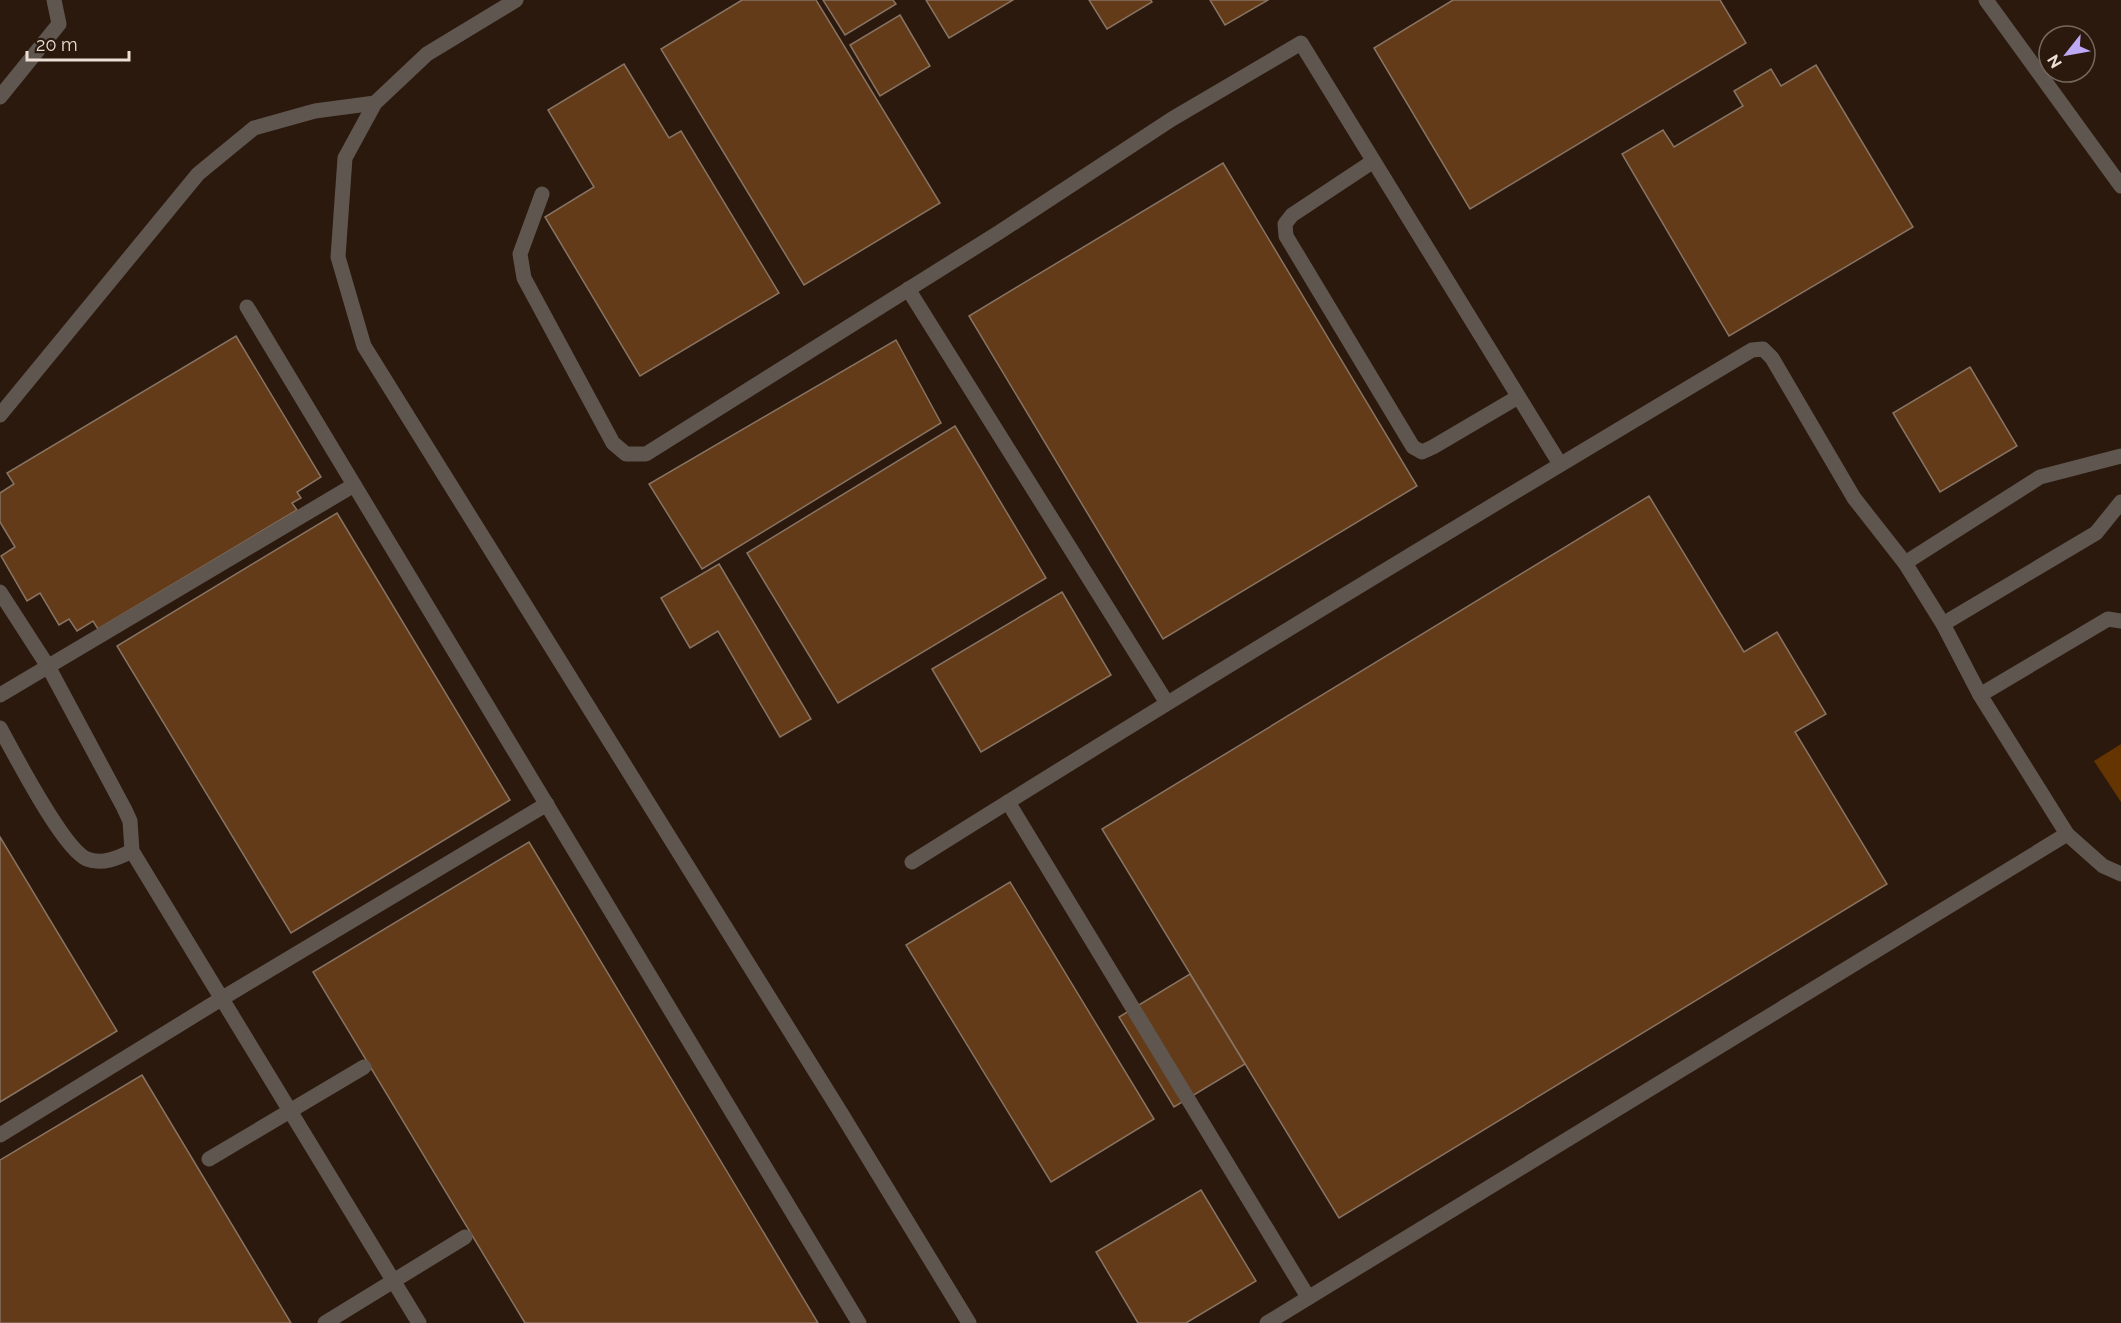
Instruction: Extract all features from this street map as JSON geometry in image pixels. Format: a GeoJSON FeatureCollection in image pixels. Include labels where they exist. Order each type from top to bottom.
{"type":"FeatureCollection","features":[{"type":"Feature","properties":{"kind":"street"},"geometry":{"type":"LineString","coordinates":[[0,98],[59,24],[54,0]]}},
{"type":"Feature","properties":{"kind":"street"},"geometry":{"type":"LineString","coordinates":[[516,0],[427,54],[375,103],[345,158],[339,257],[364,346],[969,1323]]}},
{"type":"Feature","properties":{"kind":"street"},"geometry":{"type":"LineString","coordinates":[[1986,0],[2121,186]]}},
{"type":"Feature","properties":{"kind":"street"},"geometry":{"type":"LineString","coordinates":[[542,194],[520,254],[524,278],[614,443],[626,454],[646,454],[1172,119],[1301,44],[1560,464]]}},
{"type":"Feature","properties":{"kind":"street"},"geometry":{"type":"LineString","coordinates":[[0,415],[198,174],[254,128],[315,111],[375,103]]}},
{"type":"Feature","properties":{"kind":"street"},"geometry":{"type":"LineString","coordinates":[[1372,162],[1292,215],[1285,224],[1286,236],[1413,447],[1422,452],[1433,447],[1518,397]]}},
{"type":"Feature","properties":{"kind":"street"},"geometry":{"type":"LineString","coordinates":[[908,289],[1167,703]]}},
{"type":"Feature","properties":{"kind":"street"},"geometry":{"type":"LineString","coordinates":[[247,307],[859,1323]]}},
{"type":"Feature","properties":{"kind":"street"},"geometry":{"type":"LineString","coordinates":[[912,862],[1167,703],[1560,464],[1752,350],[1763,349],[1772,358],[1854,498],[1905,563],[1943,624],[1980,695],[2067,834],[2103,866],[2121,874]]}},
{"type":"Feature","properties":{"kind":"street"},"geometry":{"type":"LineString","coordinates":[[1905,563],[2040,477],[2121,456]]}},
{"type":"Feature","properties":{"kind":"street"},"geometry":{"type":"LineString","coordinates":[[0,695],[354,485]]}},
{"type":"Feature","properties":{"kind":"street"},"geometry":{"type":"LineString","coordinates":[[1943,624],[2096,534],[2121,502]]}},
{"type":"Feature","properties":{"kind":"street"},"geometry":{"type":"LineString","coordinates":[[0,592],[48,668],[130,821],[132,851],[419,1323]]}},
{"type":"Feature","properties":{"kind":"street"},"geometry":{"type":"LineString","coordinates":[[1980,695],[2108,620],[2121,621]]}},
{"type":"Feature","properties":{"kind":"street"},"geometry":{"type":"LineString","coordinates":[[0,728],[59,830],[80,856],[100,861],[110,860],[132,851]]}},
{"type":"Feature","properties":{"kind":"street"},"geometry":{"type":"LineString","coordinates":[[1008,802],[1308,1297]]}},
{"type":"Feature","properties":{"kind":"street"},"geometry":{"type":"LineString","coordinates":[[0,1135],[221,999],[547,804]]}},
{"type":"Feature","properties":{"kind":"street"},"geometry":{"type":"LineString","coordinates":[[1266,1323],[2067,834]]}},
{"type":"Feature","properties":{"kind":"street"},"geometry":{"type":"LineString","coordinates":[[209,1159],[364,1067]]}},
{"type":"Feature","properties":{"kind":"street"},"geometry":{"type":"LineString","coordinates":[[325,1323],[465,1237]]}},
{"type":"Feature","properties":{"kind":"shaded area"},"geometry":{"type":"Polygon","coordinates":[[[2121,744],[2121,802],[2094,761],[2121,744]]]}},
{"type":"Feature","properties":{"kind":"building"},"geometry":{"type":"Polygon","coordinates":[[[742,0],[816,0],[940,203],[804,285],[661,49],[742,0]]]}},
{"type":"Feature","properties":{"kind":"building"},"geometry":{"type":"Polygon","coordinates":[[[823,0],[893,0],[896,4],[845,35],[823,0]]]}},
{"type":"Feature","properties":{"kind":"building"},"geometry":{"type":"Polygon","coordinates":[[[926,0],[1013,0],[949,38],[926,0]]]}},
{"type":"Feature","properties":{"kind":"building"},"geometry":{"type":"Polygon","coordinates":[[[1089,0],[1151,0],[1152,2],[1107,29],[1089,0]]]}},
{"type":"Feature","properties":{"kind":"building"},"geometry":{"type":"Polygon","coordinates":[[[1210,0],[1268,0],[1225,25],[1210,0]]]}},
{"type":"Feature","properties":{"kind":"building"},"geometry":{"type":"Polygon","coordinates":[[[1453,0],[1720,0],[1746,43],[1470,209],[1374,48],[1453,0]]]}},
{"type":"Feature","properties":{"kind":"building"},"geometry":{"type":"Polygon","coordinates":[[[900,15],[930,66],[880,96],[850,45],[900,15]]]}},
{"type":"Feature","properties":{"kind":"building"},"geometry":{"type":"Polygon","coordinates":[[[624,64],[669,138],[681,131],[779,293],[640,376],[545,217],[594,187],[548,110],[624,64]]]}},
{"type":"Feature","properties":{"kind":"building"},"geometry":{"type":"Polygon","coordinates":[[[1816,65],[1913,227],[1729,336],[1622,154],[1663,130],[1674,147],[1743,106],[1734,91],[1771,69],[1781,86],[1816,65]]]}},
{"type":"Feature","properties":{"kind":"building"},"geometry":{"type":"Polygon","coordinates":[[[1223,163],[1417,486],[1163,639],[969,316],[1223,163]]]}},
{"type":"Feature","properties":{"kind":"building"},"geometry":{"type":"Polygon","coordinates":[[[236,336],[321,477],[297,492],[301,498],[292,503],[297,510],[98,629],[93,621],[77,631],[69,619],[59,625],[40,593],[27,601],[1,556],[15,547],[0,522],[0,493],[14,484],[7,473],[236,336]]]}},
{"type":"Feature","properties":{"kind":"building"},"geometry":{"type":"Polygon","coordinates":[[[896,340],[941,423],[702,569],[649,484],[896,340]]]}},
{"type":"Feature","properties":{"kind":"building"},"geometry":{"type":"Polygon","coordinates":[[[1970,367],[2017,446],[1940,492],[1893,413],[1970,367]]]}},
{"type":"Feature","properties":{"kind":"building"},"geometry":{"type":"Polygon","coordinates":[[[955,426],[1046,578],[838,703],[747,553],[955,426]]]}},
{"type":"Feature","properties":{"kind":"building"},"geometry":{"type":"Polygon","coordinates":[[[1649,496],[1744,652],[1777,632],[1826,714],[1795,732],[1887,884],[1339,1218],[1102,829],[1649,496]]]}},
{"type":"Feature","properties":{"kind":"building"},"geometry":{"type":"Polygon","coordinates":[[[337,513],[510,800],[291,933],[117,646],[337,513]]]}},
{"type":"Feature","properties":{"kind":"building"},"geometry":{"type":"Polygon","coordinates":[[[719,564],[811,719],[780,737],[718,631],[690,648],[661,598],[719,564]]]}},
{"type":"Feature","properties":{"kind":"building"},"geometry":{"type":"Polygon","coordinates":[[[1062,592],[1111,675],[981,752],[932,669],[1062,592]]]}},
{"type":"Feature","properties":{"kind":"building"},"geometry":{"type":"Polygon","coordinates":[[[0,837],[117,1031],[0,1102],[0,837]]]}},
{"type":"Feature","properties":{"kind":"building"},"geometry":{"type":"Polygon","coordinates":[[[529,842],[818,1323],[525,1323],[313,972],[529,842]]]}},
{"type":"Feature","properties":{"kind":"building"},"geometry":{"type":"Polygon","coordinates":[[[1010,882],[1154,1119],[1051,1182],[906,945],[1010,882]]]}},
{"type":"Feature","properties":{"kind":"building"},"geometry":{"type":"Polygon","coordinates":[[[1190,974],[1245,1064],[1174,1107],[1119,1017],[1190,974]]]}},
{"type":"Feature","properties":{"kind":"building"},"geometry":{"type":"Polygon","coordinates":[[[142,1075],[291,1323],[0,1323],[0,1160],[142,1075]]]}},
{"type":"Feature","properties":{"kind":"building"},"geometry":{"type":"Polygon","coordinates":[[[1201,1190],[1256,1281],[1186,1323],[1138,1323],[1096,1252],[1201,1190]]]}}]}
